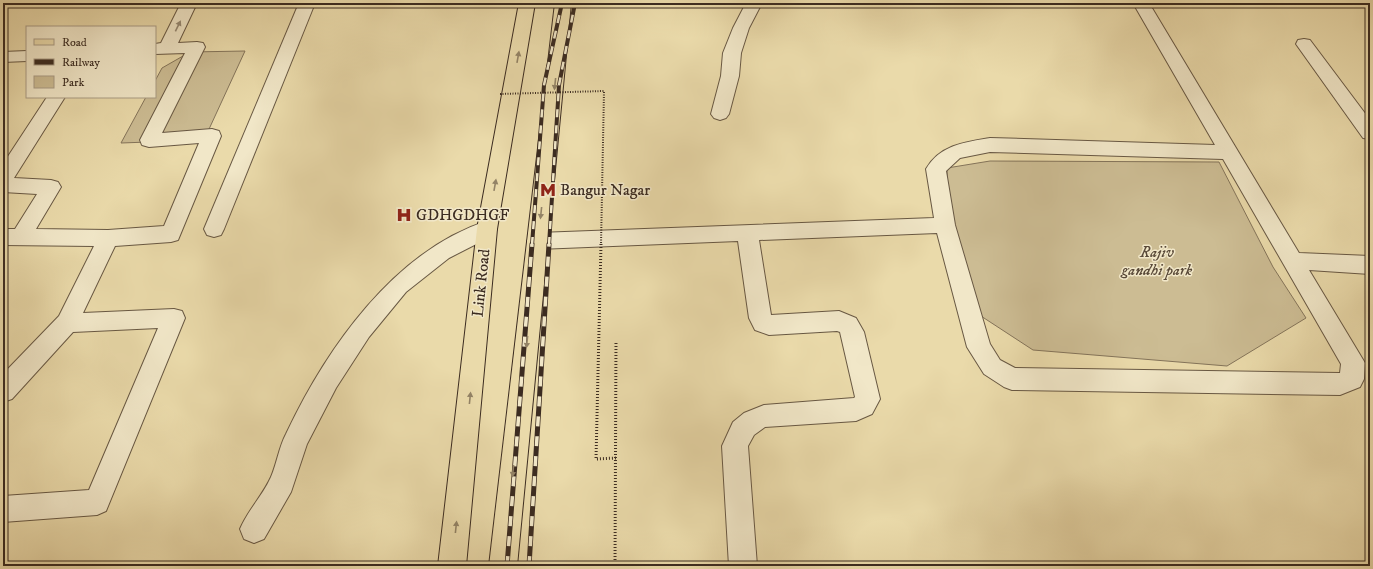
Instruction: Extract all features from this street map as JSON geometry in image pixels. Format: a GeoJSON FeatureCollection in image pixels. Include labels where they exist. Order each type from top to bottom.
{"type":"FeatureCollection","features":[{"type":"Feature","properties":{"kind":"main road","name":"Link Road"},"geometry":{"type":"LineString","coordinates":[[452,566],[487,229],[527,3]]}},
{"type":"Feature","properties":{"kind":"main road"},"geometry":{"type":"LineString","coordinates":[[503,566],[563,3]]}},
{"type":"Feature","properties":{"kind":"street"},"geometry":{"type":"LineString","coordinates":[[161,49],[189,3]]}},
{"type":"Feature","properties":{"kind":"street"},"geometry":{"type":"LineString","coordinates":[[214,229],[307,3]]}},
{"type":"Feature","properties":{"kind":"street"},"geometry":{"type":"LineString","coordinates":[[720,114],[730,76],[732,53],[741,28],[754,3]]}},
{"type":"Feature","properties":{"kind":"street"},"geometry":{"type":"LineString","coordinates":[[1141,3],[1230,152],[1292,261],[1353,363],[1352,379],[1340,384],[1012,379],[992,367],[979,347],[945,225],[936,169],[953,153],[969,148],[990,145],[1230,152]]}},
{"type":"Feature","properties":{"kind":"street"},"geometry":{"type":"LineString","coordinates":[[1304,44],[1370,133]]}},
{"type":"Feature","properties":{"kind":"street"},"geometry":{"type":"LineString","coordinates":[[12,237],[108,238],[171,234],[212,136],[149,140],[197,47],[161,49]]}},
{"type":"Feature","properties":{"kind":"street"},"geometry":{"type":"LineString","coordinates":[[3,57],[26,56]]}},
{"type":"Feature","properties":{"kind":"street"},"geometry":{"type":"LineString","coordinates":[[3,180],[55,98]]}},
{"type":"Feature","properties":{"kind":"street"},"geometry":{"type":"LineString","coordinates":[[3,185],[51,187],[12,237]]}},
{"type":"Feature","properties":{"kind":"street"},"geometry":{"type":"LineString","coordinates":[[538,241],[747,234],[945,225]]}},
{"type":"Feature","properties":{"kind":"street"},"geometry":{"type":"LineString","coordinates":[[254,529],[282,483],[295,440],[327,380],[361,330],[398,286],[441,252],[487,229]]}},
{"type":"Feature","properties":{"kind":"street"},"geometry":{"type":"LineString","coordinates":[[743,566],[735,446],[740,431],[750,421],[764,416],[856,410],[863,406],[868,399],[852,332],[848,324],[839,321],[769,325],[763,323],[760,318],[747,234]]}},
{"type":"Feature","properties":{"kind":"street"},"geometry":{"type":"LineString","coordinates":[[3,391],[67,323],[108,238]]}},
{"type":"Feature","properties":{"kind":"street"},"geometry":{"type":"LineString","coordinates":[[1292,261],[1370,265]]}},
{"type":"Feature","properties":{"kind":"street"},"geometry":{"type":"LineString","coordinates":[[3,508],[97,502],[174,318],[67,323]]}},
{"type":"Feature","properties":{"kind":"path"},"geometry":{"type":"LineString","coordinates":[[500,94],[604,91],[596,458],[616,458]]}},
{"type":"Feature","properties":{"kind":"path"},"geometry":{"type":"LineString","coordinates":[[615,566],[616,341]]}},
{"type":"Feature","properties":{"kind":"green space"},"geometry":{"type":"Polygon","coordinates":[[[245,51],[204,140],[121,143],[145,98],[156,98],[156,79],[162,68],[190,52],[245,51]]]}},
{"type":"Feature","properties":{"kind":"green space","name":"Rajiv gandhi park"},"geometry":{"type":"Polygon","coordinates":[[[990,161],[1219,162],[1273,267],[1306,318],[1227,366],[1033,350],[961,303],[948,227],[947,168],[990,161]]]}},
{"type":"Feature","properties":{"kind":"railway"},"geometry":{"type":"LineString","coordinates":[[532,245],[544,85],[562,3]]}},
{"type":"Feature","properties":{"kind":"railway"},"geometry":{"type":"LineString","coordinates":[[549,245],[559,85],[575,3]]}},
{"type":"Feature","properties":{"kind":"railway"},"geometry":{"type":"LineString","coordinates":[[507,566],[532,244]]}},
{"type":"Feature","properties":{"kind":"railway"},"geometry":{"type":"LineString","coordinates":[[529,566],[549,244]]}},
{"type":"Feature","properties":{"kind":"place","name":"Bangur Nagar"},"geometry":{"type":"Point","coordinates":[548,190]}},
{"type":"Feature","properties":{"kind":"place","name":"GDHGDHGF"},"geometry":{"type":"Point","coordinates":[404,215]}}]}
